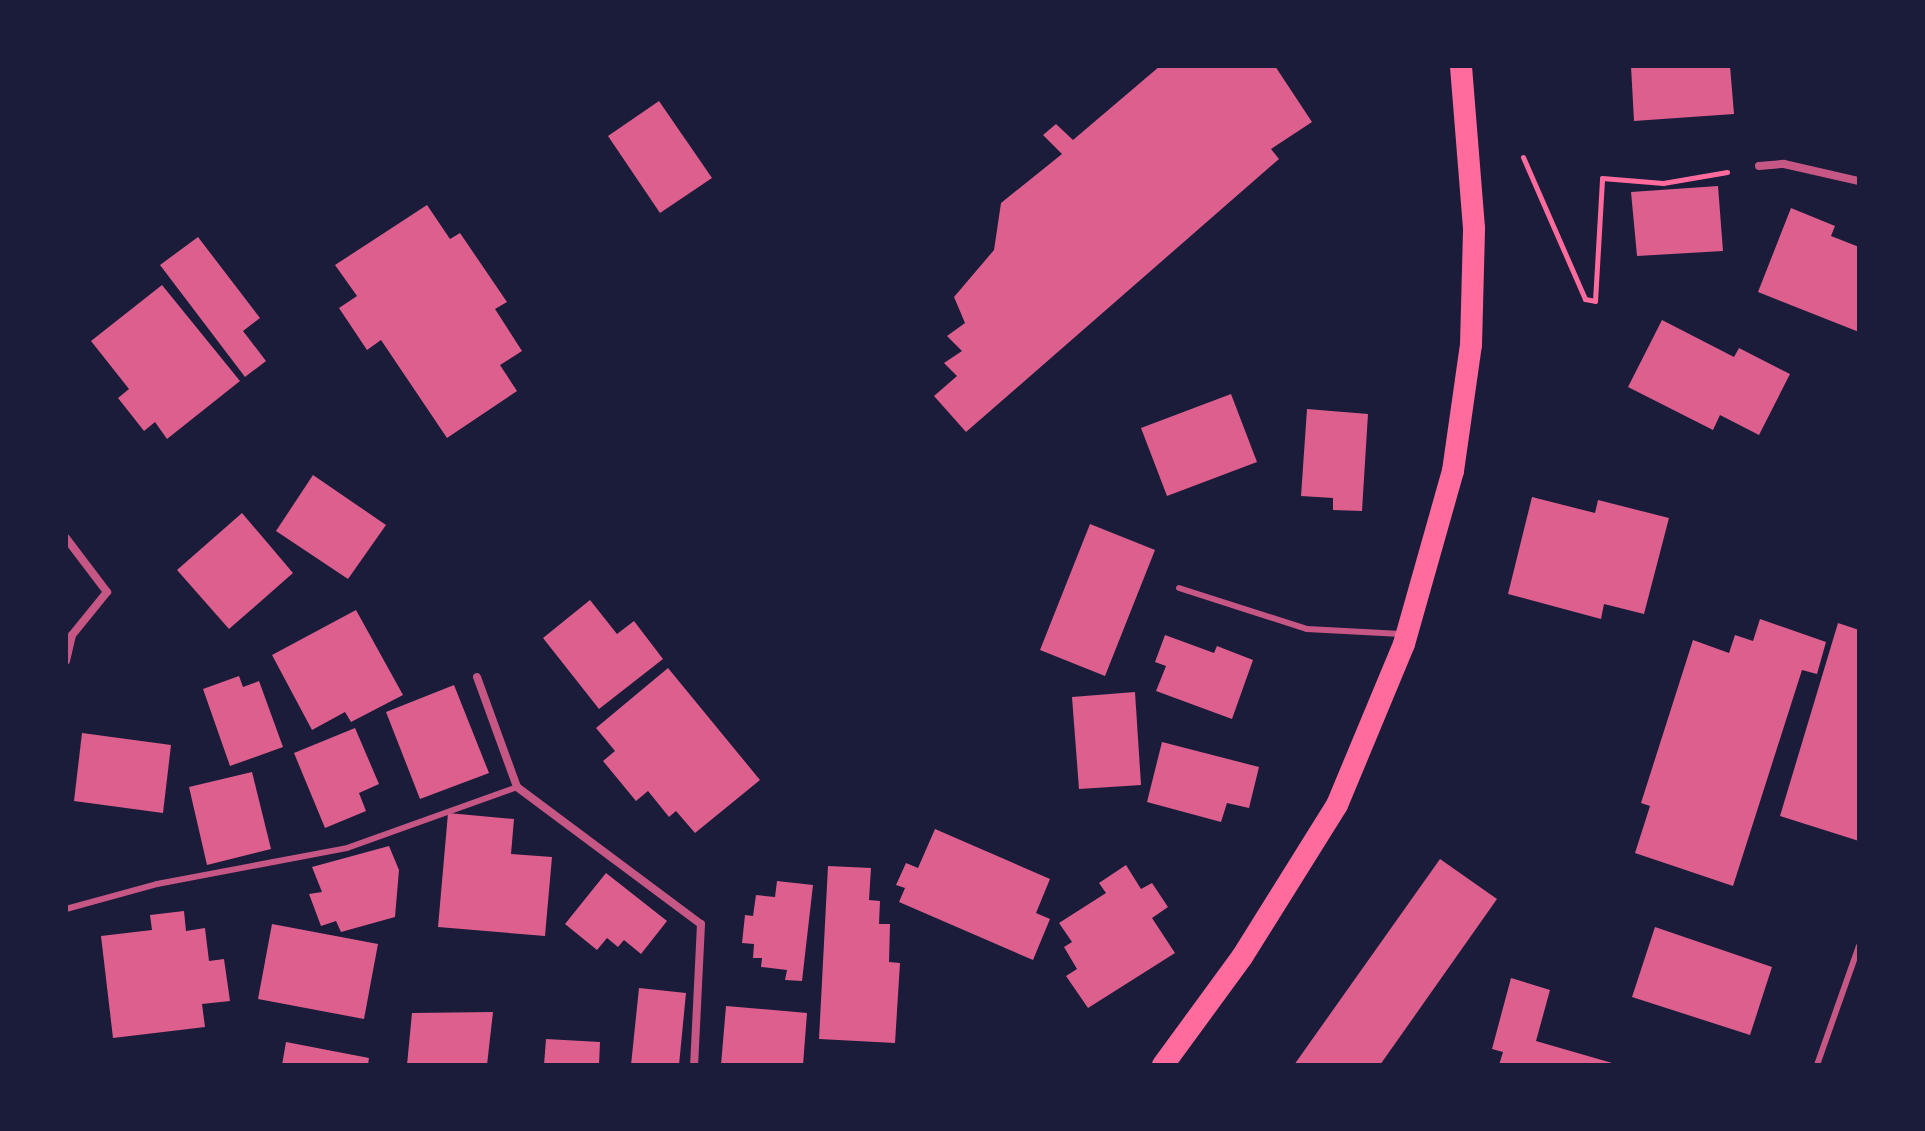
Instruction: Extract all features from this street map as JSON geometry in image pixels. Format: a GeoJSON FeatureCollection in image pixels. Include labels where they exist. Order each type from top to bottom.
{"type":"FeatureCollection","features":[{"type":"Feature","properties":{"kind":"highway"},"geometry":{"type":"LineString","coordinates":[[1163,1065],[1242,957],[1337,805],[1407,634],[1453,471],[1471,345],[1474,228],[1461,66]]}},
{"type":"Feature","properties":{"kind":"street"},"geometry":{"type":"LineString","coordinates":[[1759,166],[1784,164],[1859,181]]}},
{"type":"Feature","properties":{"kind":"street"},"geometry":{"type":"LineString","coordinates":[[66,538],[107,592],[72,635],[66,660]]}},
{"type":"Feature","properties":{"kind":"street"},"geometry":{"type":"LineString","coordinates":[[477,677],[517,787],[701,924],[694,1065]]}},
{"type":"Feature","properties":{"kind":"lane"},"geometry":{"type":"LineString","coordinates":[[1179,588],[1307,629],[1407,634]]}},
{"type":"Feature","properties":{"kind":"lane"},"geometry":{"type":"LineString","coordinates":[[66,909],[157,884],[347,848],[517,787]]}},
{"type":"Feature","properties":{"kind":"lane"},"geometry":{"type":"LineString","coordinates":[[1817,1065],[1859,946]]}},
{"type":"Feature","properties":{"kind":"path"},"geometry":{"type":"LineString","coordinates":[[1523,157],[1585,299],[1595,301],[1602,178],[1663,183],[1759,166]]}},
{"type":"Feature","properties":{"kind":"building"},"geometry":{"type":"Polygon","coordinates":[[[1160,66],[1275,66],[1312,122],[1271,149],[1279,159],[966,432],[934,396],[957,376],[944,363],[962,351],[947,336],[965,323],[954,297],[994,250],[1001,203],[1062,154],[1043,135],[1056,124],[1073,140],[1160,66]]]}},
{"type":"Feature","properties":{"kind":"building"},"geometry":{"type":"Polygon","coordinates":[[[1631,66],[1730,66],[1734,114],[1634,121],[1631,66]]]}},
{"type":"Feature","properties":{"kind":"building"},"geometry":{"type":"Polygon","coordinates":[[[659,101],[712,178],[660,213],[608,136],[659,101]]]}},
{"type":"Feature","properties":{"kind":"building"},"geometry":{"type":"Polygon","coordinates":[[[1718,186],[1723,251],[1637,256],[1631,192],[1718,186]]]}},
{"type":"Feature","properties":{"kind":"building"},"geometry":{"type":"Polygon","coordinates":[[[427,205],[450,239],[460,233],[507,302],[495,309],[522,351],[500,365],[517,391],[447,438],[381,340],[367,350],[339,308],[357,296],[335,265],[427,205]]]}},
{"type":"Feature","properties":{"kind":"building"},"geometry":{"type":"Polygon","coordinates":[[[1791,208],[1835,226],[1831,236],[1859,247],[1859,332],[1758,292],[1791,208]]]}},
{"type":"Feature","properties":{"kind":"building"},"geometry":{"type":"Polygon","coordinates":[[[198,237],[260,318],[243,331],[266,361],[245,377],[160,265],[198,237]]]}},
{"type":"Feature","properties":{"kind":"building"},"geometry":{"type":"Polygon","coordinates":[[[162,285],[240,381],[167,439],[155,422],[144,431],[118,398],[129,389],[91,341],[162,285]]]}},
{"type":"Feature","properties":{"kind":"building"},"geometry":{"type":"Polygon","coordinates":[[[1662,320],[1734,357],[1739,348],[1790,374],[1759,435],[1720,415],[1713,430],[1628,387],[1662,320]]]}},
{"type":"Feature","properties":{"kind":"building"},"geometry":{"type":"Polygon","coordinates":[[[1231,394],[1257,462],[1167,496],[1141,428],[1231,394]]]}},
{"type":"Feature","properties":{"kind":"building"},"geometry":{"type":"Polygon","coordinates":[[[1307,409],[1368,414],[1362,511],[1333,510],[1333,498],[1301,496],[1307,409]]]}},
{"type":"Feature","properties":{"kind":"building"},"geometry":{"type":"Polygon","coordinates":[[[313,475],[386,525],[348,579],[276,531],[313,475]]]}},
{"type":"Feature","properties":{"kind":"building"},"geometry":{"type":"Polygon","coordinates":[[[1532,497],[1595,513],[1598,500],[1669,518],[1644,614],[1604,604],[1601,619],[1508,594],[1532,497]]]}},
{"type":"Feature","properties":{"kind":"building"},"geometry":{"type":"Polygon","coordinates":[[[242,513],[293,573],[229,629],[177,570],[242,513]]]}},
{"type":"Feature","properties":{"kind":"building"},"geometry":{"type":"Polygon","coordinates":[[[1090,524],[1155,550],[1105,676],[1040,650],[1090,524]]]}},
{"type":"Feature","properties":{"kind":"building"},"geometry":{"type":"Polygon","coordinates":[[[590,600],[617,634],[634,621],[663,659],[599,709],[543,638],[590,600]]]}},
{"type":"Feature","properties":{"kind":"building"},"geometry":{"type":"Polygon","coordinates":[[[356,610],[403,695],[351,722],[345,712],[312,730],[272,655],[356,610]]]}},
{"type":"Feature","properties":{"kind":"building"},"geometry":{"type":"Polygon","coordinates":[[[1760,619],[1826,642],[1817,674],[1802,670],[1733,886],[1635,853],[1650,806],[1641,803],[1693,640],[1729,653],[1735,635],[1753,641],[1760,619]]]}},
{"type":"Feature","properties":{"kind":"building"},"geometry":{"type":"Polygon","coordinates":[[[1838,623],[1859,630],[1859,841],[1780,816],[1838,623]]]}},
{"type":"Feature","properties":{"kind":"building"},"geometry":{"type":"Polygon","coordinates":[[[1165,635],[1214,653],[1217,646],[1253,660],[1232,719],[1156,691],[1166,666],[1155,662],[1165,635]]]}},
{"type":"Feature","properties":{"kind":"building"},"geometry":{"type":"Polygon","coordinates":[[[668,668],[760,780],[695,833],[676,811],[669,817],[648,791],[636,801],[603,761],[615,751],[596,728],[668,668]]]}},
{"type":"Feature","properties":{"kind":"building"},"geometry":{"type":"Polygon","coordinates":[[[239,676],[243,687],[259,681],[283,747],[230,766],[203,689],[239,676]]]}},
{"type":"Feature","properties":{"kind":"building"},"geometry":{"type":"Polygon","coordinates":[[[454,685],[489,773],[420,799],[386,712],[454,685]]]}},
{"type":"Feature","properties":{"kind":"building"},"geometry":{"type":"Polygon","coordinates":[[[1135,692],[1141,785],[1079,789],[1072,697],[1135,692]]]}},
{"type":"Feature","properties":{"kind":"building"},"geometry":{"type":"Polygon","coordinates":[[[355,728],[379,784],[359,793],[366,811],[325,828],[294,753],[355,728]]]}},
{"type":"Feature","properties":{"kind":"building"},"geometry":{"type":"Polygon","coordinates":[[[82,733],[171,745],[163,813],[74,801],[82,733]]]}},
{"type":"Feature","properties":{"kind":"building"},"geometry":{"type":"Polygon","coordinates":[[[1162,742],[1259,767],[1249,808],[1227,803],[1221,822],[1147,802],[1162,742]]]}},
{"type":"Feature","properties":{"kind":"building"},"geometry":{"type":"Polygon","coordinates":[[[252,772],[271,849],[207,865],[189,787],[252,772]]]}},
{"type":"Feature","properties":{"kind":"building"},"geometry":{"type":"Polygon","coordinates":[[[448,813],[514,819],[511,854],[552,857],[545,936],[438,927],[448,813]]]}},
{"type":"Feature","properties":{"kind":"building"},"geometry":{"type":"Polygon","coordinates":[[[935,829],[1050,879],[1036,913],[1050,919],[1033,960],[899,902],[905,888],[896,885],[906,863],[918,868],[935,829]]]}},
{"type":"Feature","properties":{"kind":"building"},"geometry":{"type":"Polygon","coordinates":[[[389,846],[399,870],[395,917],[341,932],[336,921],[321,926],[309,894],[322,892],[312,867],[389,846]]]}},
{"type":"Feature","properties":{"kind":"building"},"geometry":{"type":"Polygon","coordinates":[[[1440,859],[1497,899],[1380,1065],[1294,1065],[1440,859]]]}},
{"type":"Feature","properties":{"kind":"building"},"geometry":{"type":"Polygon","coordinates":[[[1126,865],[1141,889],[1152,883],[1168,907],[1152,918],[1175,953],[1088,1008],[1066,976],[1077,969],[1064,947],[1072,942],[1059,923],[1106,893],[1099,883],[1126,865]]]}},
{"type":"Feature","properties":{"kind":"building"},"geometry":{"type":"Polygon","coordinates":[[[828,866],[871,868],[869,900],[880,901],[879,924],[890,924],[889,962],[900,963],[895,1043],[819,1039],[828,866]]]}},
{"type":"Feature","properties":{"kind":"building"},"geometry":{"type":"Polygon","coordinates":[[[606,873],[667,921],[641,954],[624,940],[618,947],[607,938],[597,950],[565,924],[606,873]]]}},
{"type":"Feature","properties":{"kind":"building"},"geometry":{"type":"Polygon","coordinates":[[[777,881],[813,885],[802,981],[785,980],[787,970],[761,967],[762,958],[753,958],[754,944],[742,943],[745,915],[753,916],[756,895],[775,897],[777,881]]]}},
{"type":"Feature","properties":{"kind":"building"},"geometry":{"type":"Polygon","coordinates":[[[184,911],[186,931],[205,928],[209,961],[224,959],[230,1001],[202,1004],[205,1027],[113,1038],[101,936],[152,930],[150,915],[184,911]]]}},
{"type":"Feature","properties":{"kind":"building"},"geometry":{"type":"Polygon","coordinates":[[[272,924],[378,944],[364,1019],[258,999],[272,924]]]}},
{"type":"Feature","properties":{"kind":"building"},"geometry":{"type":"Polygon","coordinates":[[[1655,927],[1772,967],[1750,1035],[1632,997],[1655,927]]]}},
{"type":"Feature","properties":{"kind":"building"},"geometry":{"type":"Polygon","coordinates":[[[1511,978],[1550,990],[1536,1041],[1619,1065],[1499,1065],[1503,1052],[1492,1049],[1511,978]]]}},
{"type":"Feature","properties":{"kind":"building"},"geometry":{"type":"Polygon","coordinates":[[[639,988],[686,993],[679,1065],[631,1065],[639,988]]]}},
{"type":"Feature","properties":{"kind":"building"},"geometry":{"type":"Polygon","coordinates":[[[726,1006],[807,1013],[803,1065],[721,1065],[726,1006]]]}},
{"type":"Feature","properties":{"kind":"building"},"geometry":{"type":"Polygon","coordinates":[[[493,1012],[487,1065],[407,1065],[412,1013],[493,1012]]]}},
{"type":"Feature","properties":{"kind":"building"},"geometry":{"type":"Polygon","coordinates":[[[546,1039],[600,1042],[599,1065],[544,1065],[546,1039]]]}},
{"type":"Feature","properties":{"kind":"building"},"geometry":{"type":"Polygon","coordinates":[[[286,1042],[369,1058],[368,1065],[282,1065],[286,1042]]]}}]}
